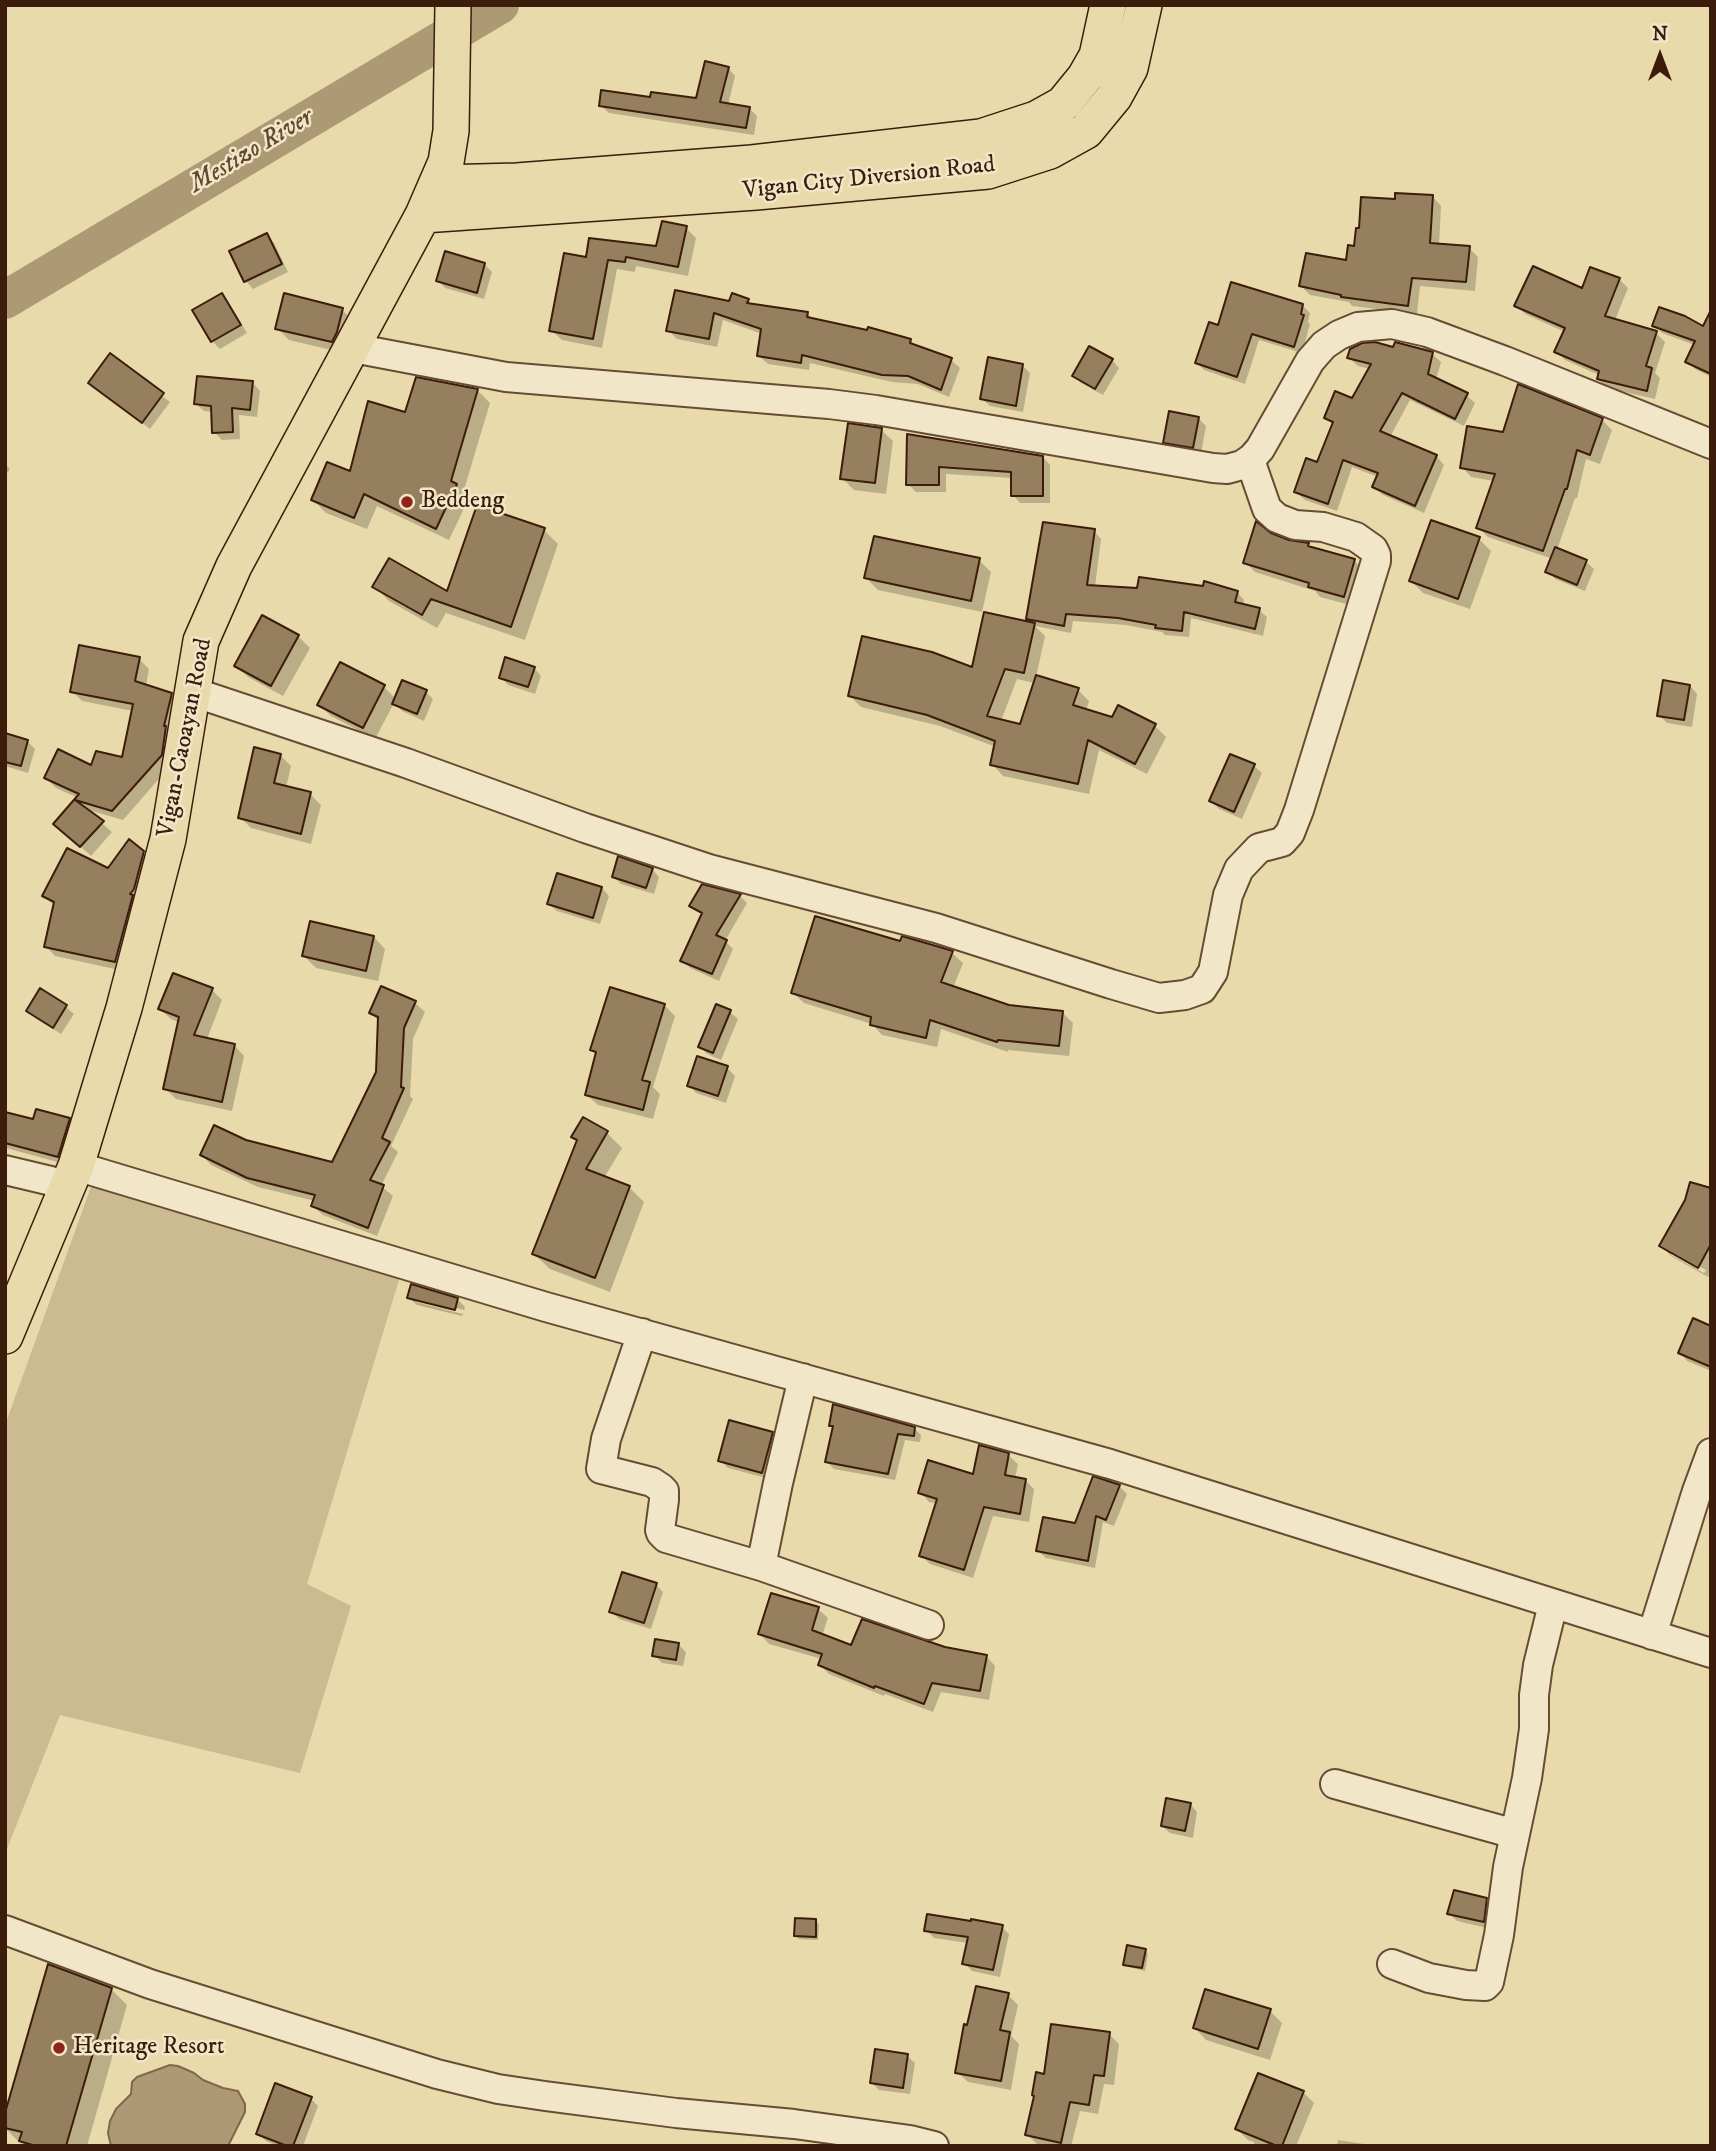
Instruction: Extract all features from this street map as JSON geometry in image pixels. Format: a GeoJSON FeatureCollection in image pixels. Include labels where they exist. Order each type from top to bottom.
{"type":"FeatureCollection","features":[{"type":"Feature","properties":{"kind":"main road","name":"Vigan-Caoayan Road"},"geometry":{"type":"LineString","coordinates":[[5,1336],[72,1176],[124,1008],[167,839],[201,641],[234,566],[439,183],[451,137],[453,5]]}},
{"type":"Feature","properties":{"kind":"main road","name":"Vigan City Diversion Road"},"geometry":{"type":"LineString","coordinates":[[416,229],[511,195],[752,163],[981,137],[1036,119],[1063,104],[1085,77],[1097,56],[1108,5]]}},
{"type":"Feature","properties":{"kind":"main road","name":"Vigan City Diversion Road"},"geometry":{"type":"LineString","coordinates":[[439,183],[511,195],[756,192],[988,171],[1050,152],[1086,131],[1114,96],[1130,68],[1144,5]]}},
{"type":"Feature","properties":{"kind":"main road"},"geometry":{"type":"LineString","coordinates":[[451,137],[511,195]]}},
{"type":"Feature","properties":{"kind":"street"},"geometry":{"type":"LineString","coordinates":[[353,348],[506,377],[876,410],[1227,469],[1242,466],[1260,449],[1310,361],[1324,345],[1358,327],[1392,324],[1427,332],[1505,361],[1711,444]]}},
{"type":"Feature","properties":{"kind":"street"},"geometry":{"type":"LineString","coordinates":[[193,692],[709,869],[936,928],[1159,998],[1185,995],[1202,989],[1213,972],[1228,895],[1239,869],[1259,848],[1282,842],[1290,833],[1376,561],[1373,549],[1356,537],[1323,527],[1295,525],[1277,518],[1267,509],[1250,460]]}},
{"type":"Feature","properties":{"kind":"street"},"geometry":{"type":"LineString","coordinates":[[5,1170],[72,1176],[1110,1464],[1711,1653]]}},
{"type":"Feature","properties":{"kind":"street"},"geometry":{"type":"LineString","coordinates":[[642,1333],[606,1439],[601,1469],[652,1482],[664,1491],[660,1530],[666,1538],[761,1566],[929,1625]]}},
{"type":"Feature","properties":{"kind":"street"},"geometry":{"type":"LineString","coordinates":[[761,1566],[803,1378]]}},
{"type":"Feature","properties":{"kind":"street"},"geometry":{"type":"LineString","coordinates":[[1652,1635],[1711,1453]]}},
{"type":"Feature","properties":{"kind":"street"},"geometry":{"type":"LineString","coordinates":[[1392,1964],[1429,1978],[1466,1985],[1485,1986],[1489,1982],[1530,1753],[1538,1665],[1553,1604]]}},
{"type":"Feature","properties":{"kind":"street"},"geometry":{"type":"LineString","coordinates":[[1335,1784],[1515,1835]]}},
{"type":"Feature","properties":{"kind":"street"},"geometry":{"type":"LineString","coordinates":[[5,1930],[150,1984],[348,2048],[461,2080],[545,2096],[676,2113],[794,2124],[910,2140],[934,2146]]}},
{"type":"Feature","properties":{"kind":"shaded area"},"geometry":{"type":"Polygon","coordinates":[[[92,1184],[402,1270],[307,1584],[351,1606],[300,1773],[60,1715],[5,1854],[5,1425],[92,1184]]]}},
{"type":"Feature","properties":{"kind":"shaded area"},"geometry":{"type":"Polygon","coordinates":[[[170,2065],[178,2066],[223,2088],[238,2091],[245,2104],[245,2112],[228,2146],[111,2146],[108,2133],[110,2121],[116,2109],[131,2094],[132,2082],[137,2077],[170,2065]]]}},
{"type":"Feature","properties":{"kind":"building"},"geometry":{"type":"Polygon","coordinates":[[[705,61],[729,67],[720,102],[750,107],[746,128],[599,106],[601,90],[650,97],[651,92],[696,98],[705,61]]]}},
{"type":"Feature","properties":{"kind":"building"},"geometry":{"type":"Polygon","coordinates":[[[1395,193],[1433,195],[1430,243],[1470,246],[1466,282],[1412,278],[1408,306],[1341,297],[1299,286],[1306,253],[1346,260],[1348,245],[1354,246],[1356,228],[1359,228],[1361,197],[1395,199],[1395,193]]]}},
{"type":"Feature","properties":{"kind":"building"},"geometry":{"type":"Polygon","coordinates":[[[662,221],[687,226],[678,267],[626,257],[625,262],[608,260],[593,339],[549,331],[564,253],[586,257],[589,238],[656,246],[662,221]]]}},
{"type":"Feature","properties":{"kind":"building"},"geometry":{"type":"Polygon","coordinates":[[[267,233],[282,264],[244,282],[229,251],[267,233]]]}},
{"type":"Feature","properties":{"kind":"building"},"geometry":{"type":"Polygon","coordinates":[[[445,251],[485,263],[477,293],[436,281],[445,251]]]}},
{"type":"Feature","properties":{"kind":"building"},"geometry":{"type":"Polygon","coordinates":[[[1533,266],[1582,288],[1590,267],[1620,278],[1605,316],[1657,331],[1646,366],[1652,368],[1647,391],[1597,379],[1599,371],[1554,352],[1565,328],[1514,306],[1533,266]]]}},
{"type":"Feature","properties":{"kind":"building"},"geometry":{"type":"Polygon","coordinates":[[[1231,282],[1303,304],[1301,314],[1304,315],[1294,347],[1252,334],[1237,377],[1195,363],[1209,322],[1218,325],[1231,282]]]}},
{"type":"Feature","properties":{"kind":"building"},"geometry":{"type":"Polygon","coordinates":[[[675,290],[729,301],[732,293],[749,299],[747,303],[808,312],[807,317],[867,330],[868,327],[911,339],[910,343],[952,358],[941,390],[908,376],[882,375],[802,355],[801,363],[757,356],[761,329],[714,313],[709,339],[666,331],[675,290]]]}},
{"type":"Feature","properties":{"kind":"building"},"geometry":{"type":"Polygon","coordinates":[[[222,293],[241,325],[211,342],[192,310],[222,293]]]}},
{"type":"Feature","properties":{"kind":"building"},"geometry":{"type":"Polygon","coordinates":[[[284,293],[343,308],[332,342],[275,329],[284,293]]]}},
{"type":"Feature","properties":{"kind":"building"},"geometry":{"type":"Polygon","coordinates":[[[1659,307],[1703,326],[1711,310],[1711,374],[1685,362],[1695,341],[1652,326],[1659,307]]]}},
{"type":"Feature","properties":{"kind":"building"},"geometry":{"type":"Polygon","coordinates":[[[1375,342],[1393,347],[1395,342],[1433,352],[1428,374],[1468,393],[1455,419],[1402,393],[1380,431],[1437,455],[1415,506],[1372,487],[1378,473],[1343,460],[1328,504],[1294,492],[1306,458],[1317,462],[1333,422],[1324,418],[1335,391],[1352,398],[1371,364],[1347,358],[1350,349],[1362,343],[1375,342]]]}},
{"type":"Feature","properties":{"kind":"building"},"geometry":{"type":"Polygon","coordinates":[[[1089,346],[1113,359],[1095,389],[1072,376],[1089,346]]]}},
{"type":"Feature","properties":{"kind":"building"},"geometry":{"type":"Polygon","coordinates":[[[110,353],[164,393],[142,423],[88,383],[110,353]]]}},
{"type":"Feature","properties":{"kind":"building"},"geometry":{"type":"Polygon","coordinates":[[[988,357],[1023,364],[1016,406],[980,399],[988,357]]]}},
{"type":"Feature","properties":{"kind":"building"},"geometry":{"type":"Polygon","coordinates":[[[197,376],[253,381],[250,410],[232,408],[233,432],[212,433],[211,406],[194,404],[197,376]]]}},
{"type":"Feature","properties":{"kind":"building"},"geometry":{"type":"Polygon","coordinates":[[[416,377],[478,389],[451,481],[457,484],[436,529],[364,494],[354,518],[311,500],[327,462],[350,471],[368,401],[405,412],[416,377]]]}},
{"type":"Feature","properties":{"kind":"building"},"geometry":{"type":"Polygon","coordinates":[[[1518,384],[1603,418],[1590,455],[1577,450],[1567,489],[1543,551],[1476,528],[1495,474],[1460,468],[1467,426],[1503,432],[1518,384]]]}},
{"type":"Feature","properties":{"kind":"building"},"geometry":{"type":"Polygon","coordinates":[[[1169,411],[1199,417],[1193,448],[1163,443],[1169,411]]]}},
{"type":"Feature","properties":{"kind":"building"},"geometry":{"type":"Polygon","coordinates":[[[848,423],[882,428],[875,483],[840,479],[848,423]]]}},
{"type":"Feature","properties":{"kind":"building"},"geometry":{"type":"Polygon","coordinates":[[[907,434],[1043,456],[1043,496],[1011,496],[1011,472],[939,467],[939,485],[906,485],[907,434]]]}},
{"type":"Feature","properties":{"kind":"building"},"geometry":{"type":"Polygon","coordinates":[[[477,505],[545,528],[511,627],[431,599],[422,615],[372,587],[389,558],[447,591],[477,505]]]}},
{"type":"Feature","properties":{"kind":"building"},"geometry":{"type":"Polygon","coordinates":[[[1431,520],[1480,537],[1458,599],[1409,581],[1431,520]]]}},
{"type":"Feature","properties":{"kind":"building"},"geometry":{"type":"Polygon","coordinates":[[[1256,521],[1271,533],[1289,540],[1309,543],[1308,546],[1355,559],[1344,597],[1308,587],[1309,583],[1243,563],[1256,521]]]}},
{"type":"Feature","properties":{"kind":"building"},"geometry":{"type":"Polygon","coordinates":[[[1043,522],[1095,529],[1087,585],[1137,588],[1139,577],[1203,586],[1204,581],[1238,591],[1235,602],[1260,608],[1255,629],[1184,612],[1182,631],[1155,628],[1156,625],[1118,618],[1066,614],[1064,626],[1026,619],[1043,522]]]}},
{"type":"Feature","properties":{"kind":"building"},"geometry":{"type":"Polygon","coordinates":[[[874,536],[980,558],[971,601],[864,578],[874,536]]]}},
{"type":"Feature","properties":{"kind":"building"},"geometry":{"type":"Polygon","coordinates":[[[1555,547],[1587,560],[1577,585],[1545,572],[1555,547]]]}},
{"type":"Feature","properties":{"kind":"building"},"geometry":{"type":"Polygon","coordinates":[[[984,612],[1035,623],[1024,673],[1005,669],[987,716],[1020,724],[1036,675],[1079,688],[1073,705],[1112,717],[1118,705],[1156,724],[1135,764],[1088,740],[1078,784],[990,765],[995,741],[927,715],[848,696],[862,636],[932,652],[972,667],[984,612]]]}},
{"type":"Feature","properties":{"kind":"building"},"geometry":{"type":"Polygon","coordinates":[[[262,615],[299,635],[271,686],[234,666],[262,615]]]}},
{"type":"Feature","properties":{"kind":"building"},"geometry":{"type":"Polygon","coordinates":[[[79,645],[140,657],[135,681],[172,693],[164,726],[162,755],[112,811],[75,800],[104,821],[80,847],[53,824],[79,794],[44,778],[58,749],[91,765],[96,751],[122,757],[133,704],[70,692],[79,645]]]}},
{"type":"Feature","properties":{"kind":"building"},"geometry":{"type":"Polygon","coordinates":[[[505,657],[535,667],[528,687],[499,678],[505,657]]]}},
{"type":"Feature","properties":{"kind":"building"},"geometry":{"type":"Polygon","coordinates":[[[340,662],[385,685],[363,728],[317,705],[340,662]]]}},
{"type":"Feature","properties":{"kind":"building"},"geometry":{"type":"Polygon","coordinates":[[[402,680],[427,690],[417,714],[392,704],[402,680]]]}},
{"type":"Feature","properties":{"kind":"building"},"geometry":{"type":"Polygon","coordinates":[[[1663,680],[1690,685],[1684,720],[1657,716],[1663,680]]]}},
{"type":"Feature","properties":{"kind":"building"},"geometry":{"type":"Polygon","coordinates":[[[5,733],[28,740],[21,766],[5,762],[5,733]]]}},
{"type":"Feature","properties":{"kind":"building"},"geometry":{"type":"Polygon","coordinates":[[[254,747],[281,754],[274,783],[311,792],[301,834],[238,818],[254,747]]]}},
{"type":"Feature","properties":{"kind":"building"},"geometry":{"type":"Polygon","coordinates":[[[1230,754],[1255,764],[1234,812],[1209,801],[1230,754]]]}},
{"type":"Feature","properties":{"kind":"building"},"geometry":{"type":"Polygon","coordinates":[[[129,839],[144,851],[134,889],[130,894],[133,895],[115,962],[44,947],[54,902],[42,896],[67,848],[108,868],[129,839]]]}},
{"type":"Feature","properties":{"kind":"building"},"geometry":{"type":"Polygon","coordinates":[[[618,856],[653,868],[646,888],[612,877],[618,856]]]}},
{"type":"Feature","properties":{"kind":"building"},"geometry":{"type":"Polygon","coordinates":[[[557,873],[602,887],[593,918],[547,904],[557,873]]]}},
{"type":"Feature","properties":{"kind":"building"},"geometry":{"type":"Polygon","coordinates":[[[702,884],[741,894],[716,935],[727,940],[712,974],[680,961],[702,913],[689,906],[702,884]]]}},
{"type":"Feature","properties":{"kind":"building"},"geometry":{"type":"Polygon","coordinates":[[[815,916],[900,941],[902,936],[953,951],[941,982],[1009,1005],[1063,1011],[1059,1046],[997,1042],[930,1020],[926,1038],[870,1025],[871,1017],[791,993],[815,916]]]}},
{"type":"Feature","properties":{"kind":"building"},"geometry":{"type":"Polygon","coordinates":[[[310,921],[374,936],[366,971],[302,956],[310,921]]]}},
{"type":"Feature","properties":{"kind":"building"},"geometry":{"type":"Polygon","coordinates":[[[173,973],[213,988],[194,1035],[235,1044],[222,1102],[163,1089],[179,1017],[158,1009],[173,973]]]}},
{"type":"Feature","properties":{"kind":"building"},"geometry":{"type":"Polygon","coordinates":[[[381,986],[416,1001],[404,1028],[401,1087],[404,1088],[382,1138],[390,1142],[370,1180],[384,1185],[368,1228],[311,1206],[315,1195],[247,1178],[200,1155],[214,1125],[246,1140],[332,1162],[376,1072],[378,1017],[369,1013],[381,986]]]}},
{"type":"Feature","properties":{"kind":"building"},"geometry":{"type":"Polygon","coordinates":[[[610,987],[665,1004],[642,1080],[650,1082],[643,1110],[585,1095],[596,1052],[590,1050],[610,987]]]}},
{"type":"Feature","properties":{"kind":"building"},"geometry":{"type":"Polygon","coordinates":[[[40,988],[67,1005],[53,1028],[26,1011],[40,988]]]}},
{"type":"Feature","properties":{"kind":"building"},"geometry":{"type":"Polygon","coordinates":[[[716,1004],[731,1010],[713,1053],[698,1047],[716,1004]]]}},
{"type":"Feature","properties":{"kind":"building"},"geometry":{"type":"Polygon","coordinates":[[[697,1056],[728,1066],[718,1096],[687,1086],[697,1056]]]}},
{"type":"Feature","properties":{"kind":"building"},"geometry":{"type":"Polygon","coordinates":[[[36,1109],[70,1118],[58,1157],[5,1143],[5,1112],[33,1119],[36,1109]]]}},
{"type":"Feature","properties":{"kind":"building"},"geometry":{"type":"Polygon","coordinates":[[[583,1117],[608,1131],[586,1169],[630,1186],[595,1278],[532,1254],[577,1140],[571,1137],[583,1117]]]}},
{"type":"Feature","properties":{"kind":"building"},"geometry":{"type":"Polygon","coordinates":[[[1690,1182],[1711,1188],[1711,1244],[1698,1268],[1659,1246],[1685,1200],[1690,1182]]]}},
{"type":"Feature","properties":{"kind":"building"},"geometry":{"type":"Polygon","coordinates":[[[411,1284],[458,1298],[455,1310],[407,1298],[411,1284]]]}},
{"type":"Feature","properties":{"kind":"building"},"geometry":{"type":"Polygon","coordinates":[[[1693,1318],[1711,1326],[1711,1367],[1678,1353],[1693,1318]]]}},
{"type":"Feature","properties":{"kind":"building"},"geometry":{"type":"Polygon","coordinates":[[[833,1404],[915,1427],[914,1436],[898,1434],[888,1474],[825,1462],[833,1426],[829,1426],[833,1404]]]}},
{"type":"Feature","properties":{"kind":"building"},"geometry":{"type":"Polygon","coordinates":[[[729,1420],[773,1432],[762,1473],[718,1461],[729,1420]]]}},
{"type":"Feature","properties":{"kind":"building"},"geometry":{"type":"Polygon","coordinates":[[[979,1445],[1009,1453],[1005,1475],[1026,1479],[1020,1514],[984,1507],[964,1570],[919,1556],[937,1499],[918,1493],[928,1460],[973,1474],[979,1445]]]}},
{"type":"Feature","properties":{"kind":"building"},"geometry":{"type":"Polygon","coordinates":[[[1093,1476],[1120,1485],[1106,1520],[1096,1516],[1088,1561],[1036,1551],[1043,1517],[1075,1523],[1093,1476]]]}},
{"type":"Feature","properties":{"kind":"building"},"geometry":{"type":"Polygon","coordinates":[[[622,1572],[657,1583],[644,1623],[609,1612],[622,1572]]]}},
{"type":"Feature","properties":{"kind":"building"},"geometry":{"type":"Polygon","coordinates":[[[771,1593],[819,1607],[812,1630],[851,1645],[862,1619],[945,1647],[987,1655],[980,1691],[932,1683],[924,1704],[875,1686],[874,1688],[818,1665],[822,1654],[758,1634],[771,1593]]]}},
{"type":"Feature","properties":{"kind":"building"},"geometry":{"type":"Polygon","coordinates":[[[655,1639],[679,1643],[676,1660],[652,1656],[655,1639]]]}},
{"type":"Feature","properties":{"kind":"building"},"geometry":{"type":"Polygon","coordinates":[[[1166,1798],[1191,1803],[1185,1831],[1161,1826],[1166,1798]]]}},
{"type":"Feature","properties":{"kind":"building"},"geometry":{"type":"Polygon","coordinates":[[[1454,1890],[1487,1898],[1484,1922],[1447,1914],[1454,1890]]]}},
{"type":"Feature","properties":{"kind":"building"},"geometry":{"type":"Polygon","coordinates":[[[927,1914],[1003,1925],[993,1970],[962,1964],[968,1937],[924,1931],[927,1914]]]}},
{"type":"Feature","properties":{"kind":"building"},"geometry":{"type":"Polygon","coordinates":[[[795,1918],[816,1919],[816,1937],[794,1936],[795,1918]]]}},
{"type":"Feature","properties":{"kind":"building"},"geometry":{"type":"Polygon","coordinates":[[[1127,1945],[1146,1949],[1142,1968],[1123,1965],[1127,1945]]]}},
{"type":"Feature","properties":{"kind":"building","name":"Heritage Resort"},"geometry":{"type":"Polygon","coordinates":[[[48,1964],[112,1988],[66,2146],[36,2146],[19,2141],[22,2132],[5,2128],[5,2113],[48,1964]]]}},
{"type":"Feature","properties":{"kind":"building"},"geometry":{"type":"Polygon","coordinates":[[[976,1986],[1009,1993],[1000,2030],[1010,2032],[1001,2081],[955,2073],[964,2024],[967,2025],[976,1986]]]}},
{"type":"Feature","properties":{"kind":"building"},"geometry":{"type":"Polygon","coordinates":[[[1205,1989],[1271,2009],[1258,2049],[1193,2028],[1205,1989]]]}},
{"type":"Feature","properties":{"kind":"building"},"geometry":{"type":"Polygon","coordinates":[[[1051,2024],[1110,2032],[1104,2076],[1094,2075],[1089,2105],[1070,2102],[1061,2143],[1025,2135],[1034,2096],[1036,2072],[1044,2074],[1051,2024]]]}},
{"type":"Feature","properties":{"kind":"building"},"geometry":{"type":"Polygon","coordinates":[[[875,2049],[908,2054],[903,2088],[870,2083],[875,2049]]]}},
{"type":"Feature","properties":{"kind":"building"},"geometry":{"type":"Polygon","coordinates":[[[1258,2073],[1304,2091],[1282,2146],[1235,2129],[1258,2073]]]}},
{"type":"Feature","properties":{"kind":"building"},"geometry":{"type":"Polygon","coordinates":[[[275,2083],[312,2097],[293,2146],[256,2134],[275,2083]]]}},
{"type":"Feature","properties":{"kind":"waterway","name":"Mestizo River"},"geometry":{"type":"LineString","coordinates":[[5,300],[500,5]]}},
{"type":"Feature","properties":{"kind":"place","name":"Beddeng"},"geometry":{"type":"Point","coordinates":[407,502]}},
{"type":"Feature","properties":{"kind":"place","name":"Heritage Resort"},"geometry":{"type":"Point","coordinates":[59,2048]}}]}
